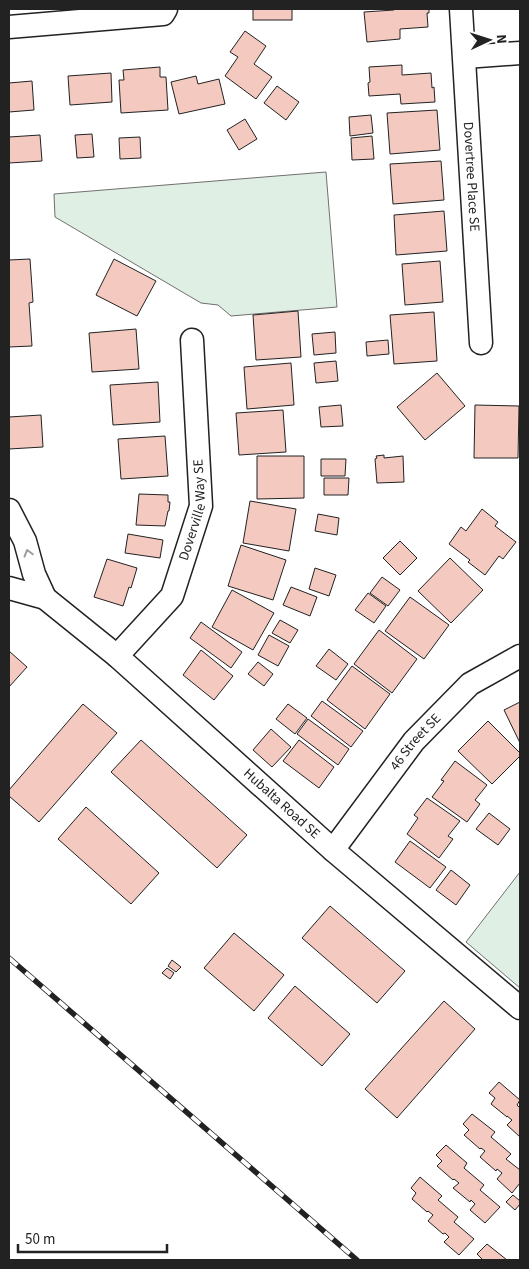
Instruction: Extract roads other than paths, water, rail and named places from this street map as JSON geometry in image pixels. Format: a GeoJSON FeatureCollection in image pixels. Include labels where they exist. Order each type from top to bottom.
{"type":"FeatureCollection","features":[{"type":"Feature","properties":{"kind":"street"},"geometry":{"type":"LineString","coordinates":[[9,27],[163,14],[166,9]]}},
{"type":"Feature","properties":{"kind":"street","name":"Dovertree Place SE"},"geometry":{"type":"LineString","coordinates":[[461,9],[481,343]]}},
{"type":"Feature","properties":{"kind":"street"},"geometry":{"type":"LineString","coordinates":[[465,57],[520,53]]}},
{"type":"Feature","properties":{"kind":"street","name":"Doverville Way SE"},"geometry":{"type":"LineString","coordinates":[[117,656],[172,596],[201,506],[192,340]]}},
{"type":"Feature","properties":{"kind":"street","name":"Hubalta Road SE"},"geometry":{"type":"LineString","coordinates":[[9,510],[25,541],[34,574],[44,598]]}},
{"type":"Feature","properties":{"kind":"street","name":"Hubalta Road SE"},"geometry":{"type":"LineString","coordinates":[[9,588],[44,598],[117,656],[332,850],[520,1008]]}},
{"type":"Feature","properties":{"kind":"street","name":"46 Street SE"},"geometry":{"type":"LineString","coordinates":[[332,850],[414,741],[470,684],[520,656]]}},
{"type":"Feature","properties":{"kind":"railway"},"geometry":{"type":"LineString","coordinates":[[9,958],[357,1260]]}}]}
